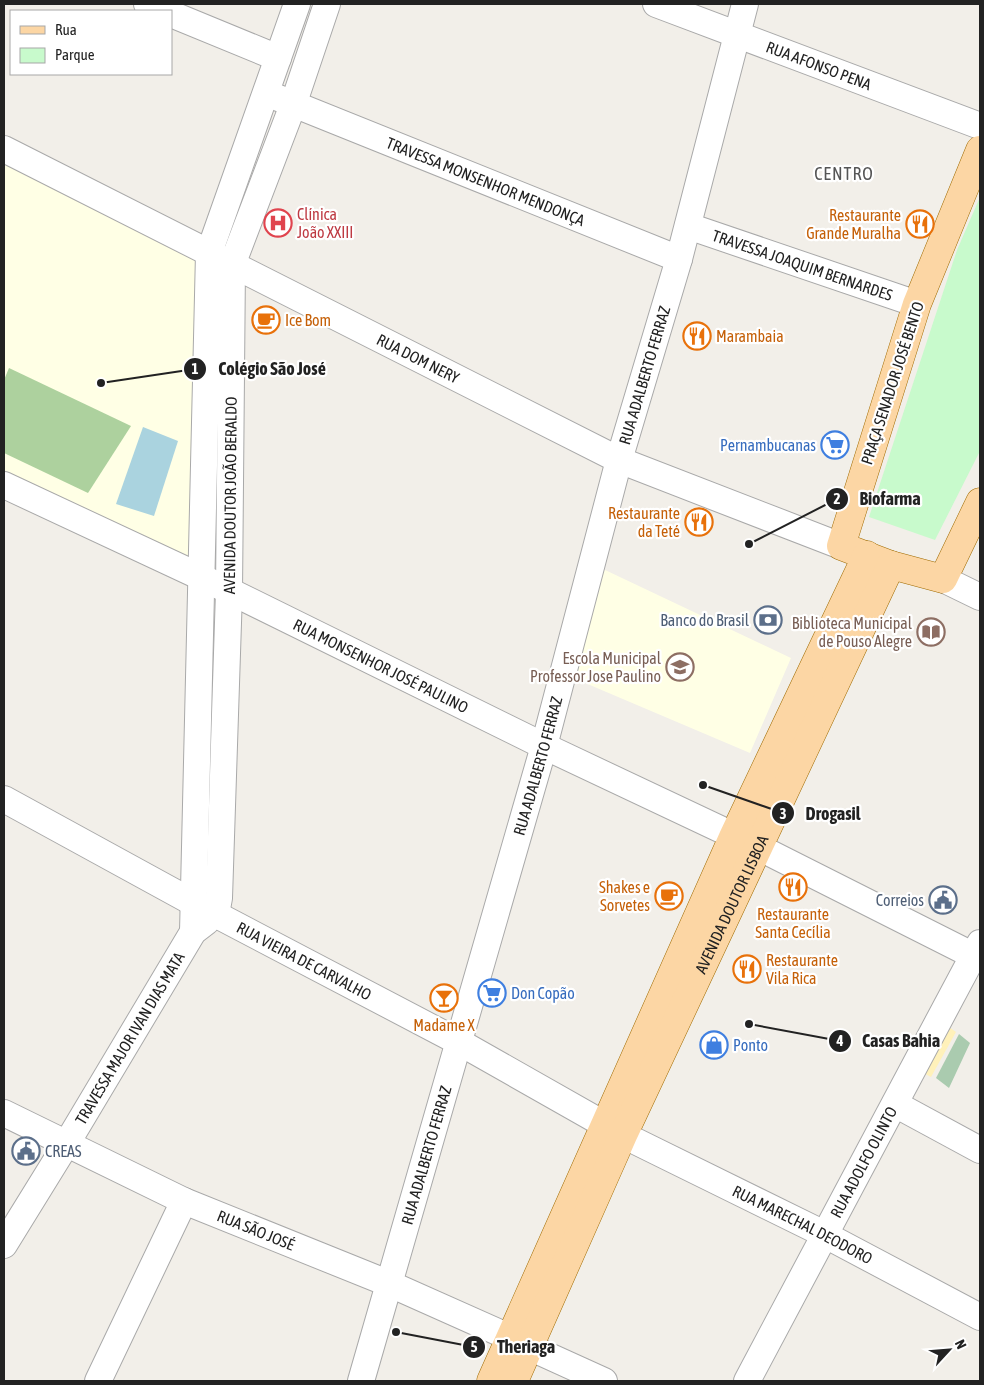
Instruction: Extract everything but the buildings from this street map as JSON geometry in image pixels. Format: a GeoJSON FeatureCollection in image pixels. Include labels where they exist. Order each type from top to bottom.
{"type":"FeatureCollection","features":[{"type":"Feature","properties":{"kind":"main road","name":"PRAÇA SENADOR JOSÉ BENTO"},"geometry":{"type":"LineString","coordinates":[[841,546],[917,304],[973,187],[980,150]]}},
{"type":"Feature","properties":{"kind":"main road"},"geometry":{"type":"LineString","coordinates":[[841,546],[879,560],[943,579],[980,502]]}},
{"type":"Feature","properties":{"kind":"main road","name":"AVENIDA DOUTOR LISBOA"},"geometry":{"type":"LineString","coordinates":[[491,1381],[520,1343],[614,1130],[746,841],[879,560]]}},
{"type":"Feature","properties":{"kind":"main road","name":"AVENIDA DOUTOR LISBOA"},"geometry":{"type":"LineString","coordinates":[[514,1381],[520,1343]]}},
{"type":"Feature","properties":{"kind":"street"},"geometry":{"type":"LineString","coordinates":[[147,4],[162,10]]}},
{"type":"Feature","properties":{"kind":"street","name":"AVENIDA DOUTOR JOÃO BERALDO"},"geometry":{"type":"LineString","coordinates":[[205,908],[197,755],[209,253],[297,4]]}},
{"type":"Feature","properties":{"kind":"street","name":"AVENIDA DOUTOR JOÃO BERALDO"},"geometry":{"type":"LineString","coordinates":[[205,908],[219,898],[229,592],[232,265],[293,105],[327,4]]}},
{"type":"Feature","properties":{"kind":"street","name":"RUA AFONSO PENA"},"geometry":{"type":"LineString","coordinates":[[656,4],[738,33],[980,126]]}},
{"type":"Feature","properties":{"kind":"street","name":"RUA ADALBERTO FERRAZ"},"geometry":{"type":"LineString","coordinates":[[361,1381],[544,746],[618,460],[679,259],[745,4]]}},
{"type":"Feature","properties":{"kind":"street"},"geometry":{"type":"LineString","coordinates":[[172,14],[278,58]]}},
{"type":"Feature","properties":{"kind":"street","name":"TRAVESSA MONSENHOR MENDONÇA"},"geometry":{"type":"LineString","coordinates":[[265,93],[679,259]]}},
{"type":"Feature","properties":{"kind":"street","name":"RUA DOM NERY"},"geometry":{"type":"LineString","coordinates":[[4,149],[187,240],[232,265],[618,460],[841,546]]}},
{"type":"Feature","properties":{"kind":"street","name":"TRAVESSA JOAQUIM BERNARDES"},"geometry":{"type":"LineString","coordinates":[[688,226],[917,304]]}},
{"type":"Feature","properties":{"kind":"street","name":"RUA MONSENHOR JOSÉ PAULINO"},"geometry":{"type":"LineString","coordinates":[[4,485],[201,577],[544,746],[978,953]]}},
{"type":"Feature","properties":{"kind":"street"},"geometry":{"type":"LineString","coordinates":[[943,579],[980,597]]}},
{"type":"Feature","properties":{"kind":"street"},"geometry":{"type":"LineString","coordinates":[[197,755],[224,756]]}},
{"type":"Feature","properties":{"kind":"street","name":"RUA VIEIRA DE CARVALHO"},"geometry":{"type":"LineString","coordinates":[[4,799],[459,1042],[614,1130]]}},
{"type":"Feature","properties":{"kind":"street","name":"TRAVESSA MAJOR IVAN DIAS MATA"},"geometry":{"type":"LineString","coordinates":[[4,1244],[67,1143],[193,932],[205,908]]}},
{"type":"Feature","properties":{"kind":"street","name":"RUA ADOLFO OLINTO"},"geometry":{"type":"LineString","coordinates":[[747,1381],[894,1104],[978,953]]}},
{"type":"Feature","properties":{"kind":"street"},"geometry":{"type":"LineString","coordinates":[[894,1104],[980,1150]]}},
{"type":"Feature","properties":{"kind":"street","name":"RUA SÃO JOSÉ"},"geometry":{"type":"LineString","coordinates":[[4,1113],[184,1201],[390,1284],[604,1381]]}},
{"type":"Feature","properties":{"kind":"street","name":"RUA MARECHAL DEODORO"},"geometry":{"type":"LineString","coordinates":[[614,1130],[825,1235],[980,1317]]}},
{"type":"Feature","properties":{"kind":"street"},"geometry":{"type":"LineString","coordinates":[[98,1381],[184,1201]]}},
{"type":"Feature","properties":{"kind":"shaded area"},"geometry":{"type":"Polygon","coordinates":[[[4,158],[203,264],[196,555],[185,560],[4,470],[4,158]]]}},
{"type":"Feature","properties":{"kind":"shaded area","name":"Escola Municipal Professor Jose Paulino"},"geometry":{"type":"Polygon","coordinates":[[[603,569],[791,658],[750,753],[571,677],[603,569]]]}},
{"type":"Feature","properties":{"kind":"shaded area"},"geometry":{"type":"Polygon","coordinates":[[[959,1034],[970,1043],[949,1088],[936,1078],[959,1034]]]}},
{"type":"Feature","properties":{"kind":"green space"},"geometry":{"type":"Polygon","coordinates":[[[980,197],[980,451],[935,540],[869,517],[957,250],[980,197]]]}},
{"type":"Feature","properties":{"kind":"green space"},"geometry":{"type":"Polygon","coordinates":[[[9,368],[131,426],[88,493],[4,453],[4,380],[9,368]]]}},
{"type":"Feature","properties":{"kind":"sand"},"geometry":{"type":"Polygon","coordinates":[[[943,1023],[956,1032],[931,1077],[918,1070],[943,1023]]]}},
{"type":"Feature","properties":{"kind":"water"},"geometry":{"type":"Polygon","coordinates":[[[143,427],[178,441],[154,516],[116,504],[143,427]]]}},
{"type":"Feature","properties":{"kind":"place","name":"Clínica João XXIII"},"geometry":{"type":"Point","coordinates":[278,223]}},
{"type":"Feature","properties":{"kind":"place","name":"Restaurante Grande Muralha"},"geometry":{"type":"Point","coordinates":[920,224]}},
{"type":"Feature","properties":{"kind":"place","name":"Ice Bom"},"geometry":{"type":"Point","coordinates":[266,320]}},
{"type":"Feature","properties":{"kind":"place","name":"Marambaia"},"geometry":{"type":"Point","coordinates":[697,336]}},
{"type":"Feature","properties":{"kind":"place","name":"Colégio São José"},"geometry":{"type":"Point","coordinates":[101,383]}},
{"type":"Feature","properties":{"kind":"place","name":"Pernambucanas"},"geometry":{"type":"Point","coordinates":[835,445]}},
{"type":"Feature","properties":{"kind":"place","name":"Restaurante da Teté"},"geometry":{"type":"Point","coordinates":[699,522]}},
{"type":"Feature","properties":{"kind":"place","name":"Biofarma"},"geometry":{"type":"Point","coordinates":[749,544]}},
{"type":"Feature","properties":{"kind":"place","name":"Banco do Brasil"},"geometry":{"type":"Point","coordinates":[768,620]}},
{"type":"Feature","properties":{"kind":"place","name":"Biblioteca Municipal de Pouso Alegre"},"geometry":{"type":"Point","coordinates":[931,632]}},
{"type":"Feature","properties":{"kind":"place","name":"Escola Municipal Professor Jose Paulino"},"geometry":{"type":"Point","coordinates":[680,667]}},
{"type":"Feature","properties":{"kind":"place","name":"Drogasil"},"geometry":{"type":"Point","coordinates":[703,785]}},
{"type":"Feature","properties":{"kind":"place","name":"Restaurante Santa Cecília"},"geometry":{"type":"Point","coordinates":[793,887]}},
{"type":"Feature","properties":{"kind":"place","name":"Shakes e Sorvetes"},"geometry":{"type":"Point","coordinates":[669,896]}},
{"type":"Feature","properties":{"kind":"place","name":"Correios"},"geometry":{"type":"Point","coordinates":[943,900]}},
{"type":"Feature","properties":{"kind":"place","name":"Restaurante Vila Rica"},"geometry":{"type":"Point","coordinates":[747,969]}},
{"type":"Feature","properties":{"kind":"place","name":"Don Copão"},"geometry":{"type":"Point","coordinates":[492,993]}},
{"type":"Feature","properties":{"kind":"place","name":"Madame X"},"geometry":{"type":"Point","coordinates":[444,998]}},
{"type":"Feature","properties":{"kind":"place","name":"Casas Bahia"},"geometry":{"type":"Point","coordinates":[749,1024]}},
{"type":"Feature","properties":{"kind":"place","name":"Ponto"},"geometry":{"type":"Point","coordinates":[714,1045]}},
{"type":"Feature","properties":{"kind":"place","name":"CREAS"},"geometry":{"type":"Point","coordinates":[26,1151]}},
{"type":"Feature","properties":{"kind":"place","name":"Theriaga"},"geometry":{"type":"Point","coordinates":[396,1332]}},
{"type":"Feature","properties":{"kind":"district","name":"CENTRO"},"geometry":{"type":"Point","coordinates":[844,174]}}]}
